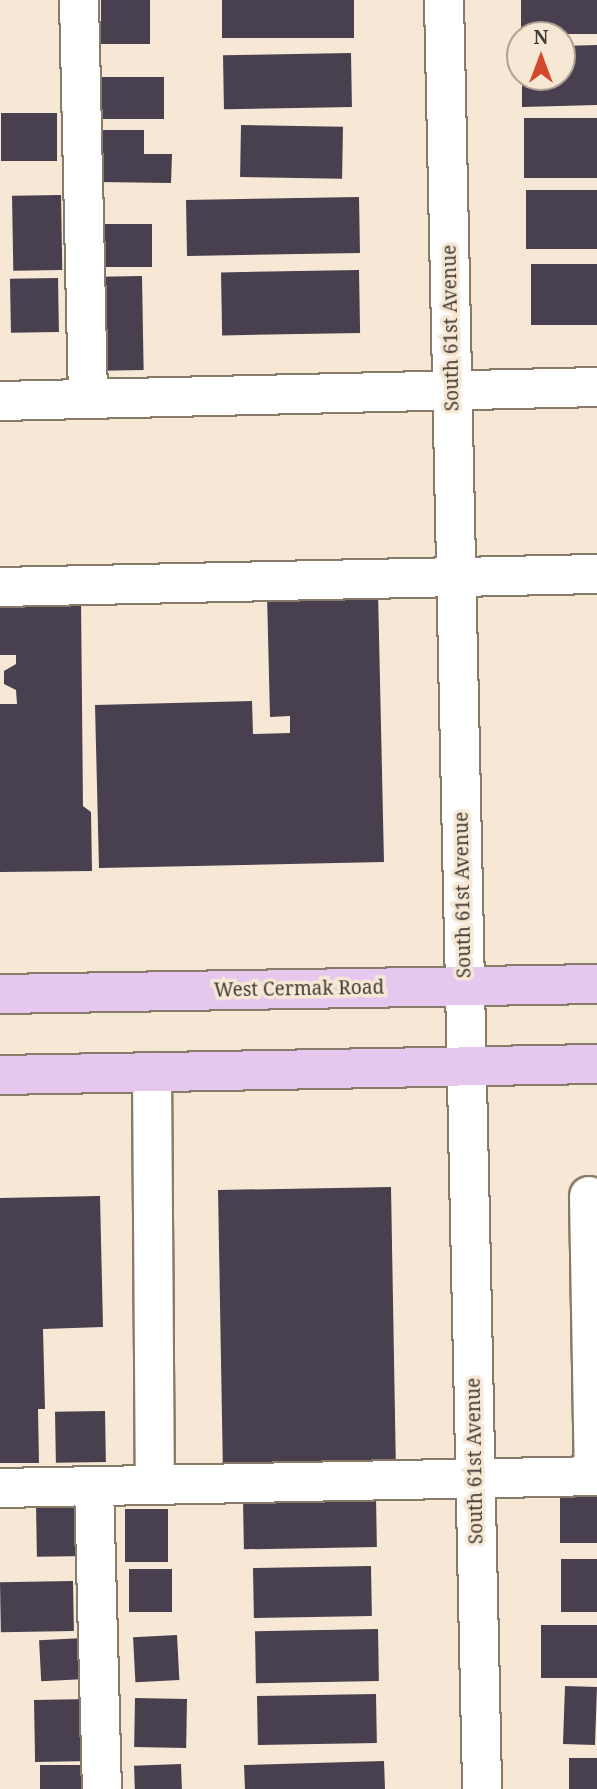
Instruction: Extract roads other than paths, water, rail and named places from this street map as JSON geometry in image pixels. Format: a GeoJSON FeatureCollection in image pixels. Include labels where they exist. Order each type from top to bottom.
{"type":"FeatureCollection","features":[{"type":"Feature","properties":{"kind":"main road","name":"West Cermak Road"},"geometry":{"type":"LineString","coordinates":[[0,994],[597,984]]}},
{"type":"Feature","properties":{"kind":"main road"},"geometry":{"type":"LineString","coordinates":[[0,1075],[597,1064]]}},
{"type":"Feature","properties":{"kind":"street"},"geometry":{"type":"LineString","coordinates":[[79,0],[88,399]]}},
{"type":"Feature","properties":{"kind":"street","name":"South 61st Avenue"},"geometry":{"type":"LineString","coordinates":[[444,0],[482,1789]]}},
{"type":"Feature","properties":{"kind":"street"},"geometry":{"type":"LineString","coordinates":[[0,401],[597,387]]}},
{"type":"Feature","properties":{"kind":"street"},"geometry":{"type":"LineString","coordinates":[[0,587],[597,574]]}},
{"type":"Feature","properties":{"kind":"street"},"geometry":{"type":"LineString","coordinates":[[152,1072],[155,1485]]}},
{"type":"Feature","properties":{"kind":"street"},"geometry":{"type":"LineString","coordinates":[[0,1488],[596,1476],[589,1196]]}},
{"type":"Feature","properties":{"kind":"street"},"geometry":{"type":"LineString","coordinates":[[94,1486],[102,1789]]}}]}
